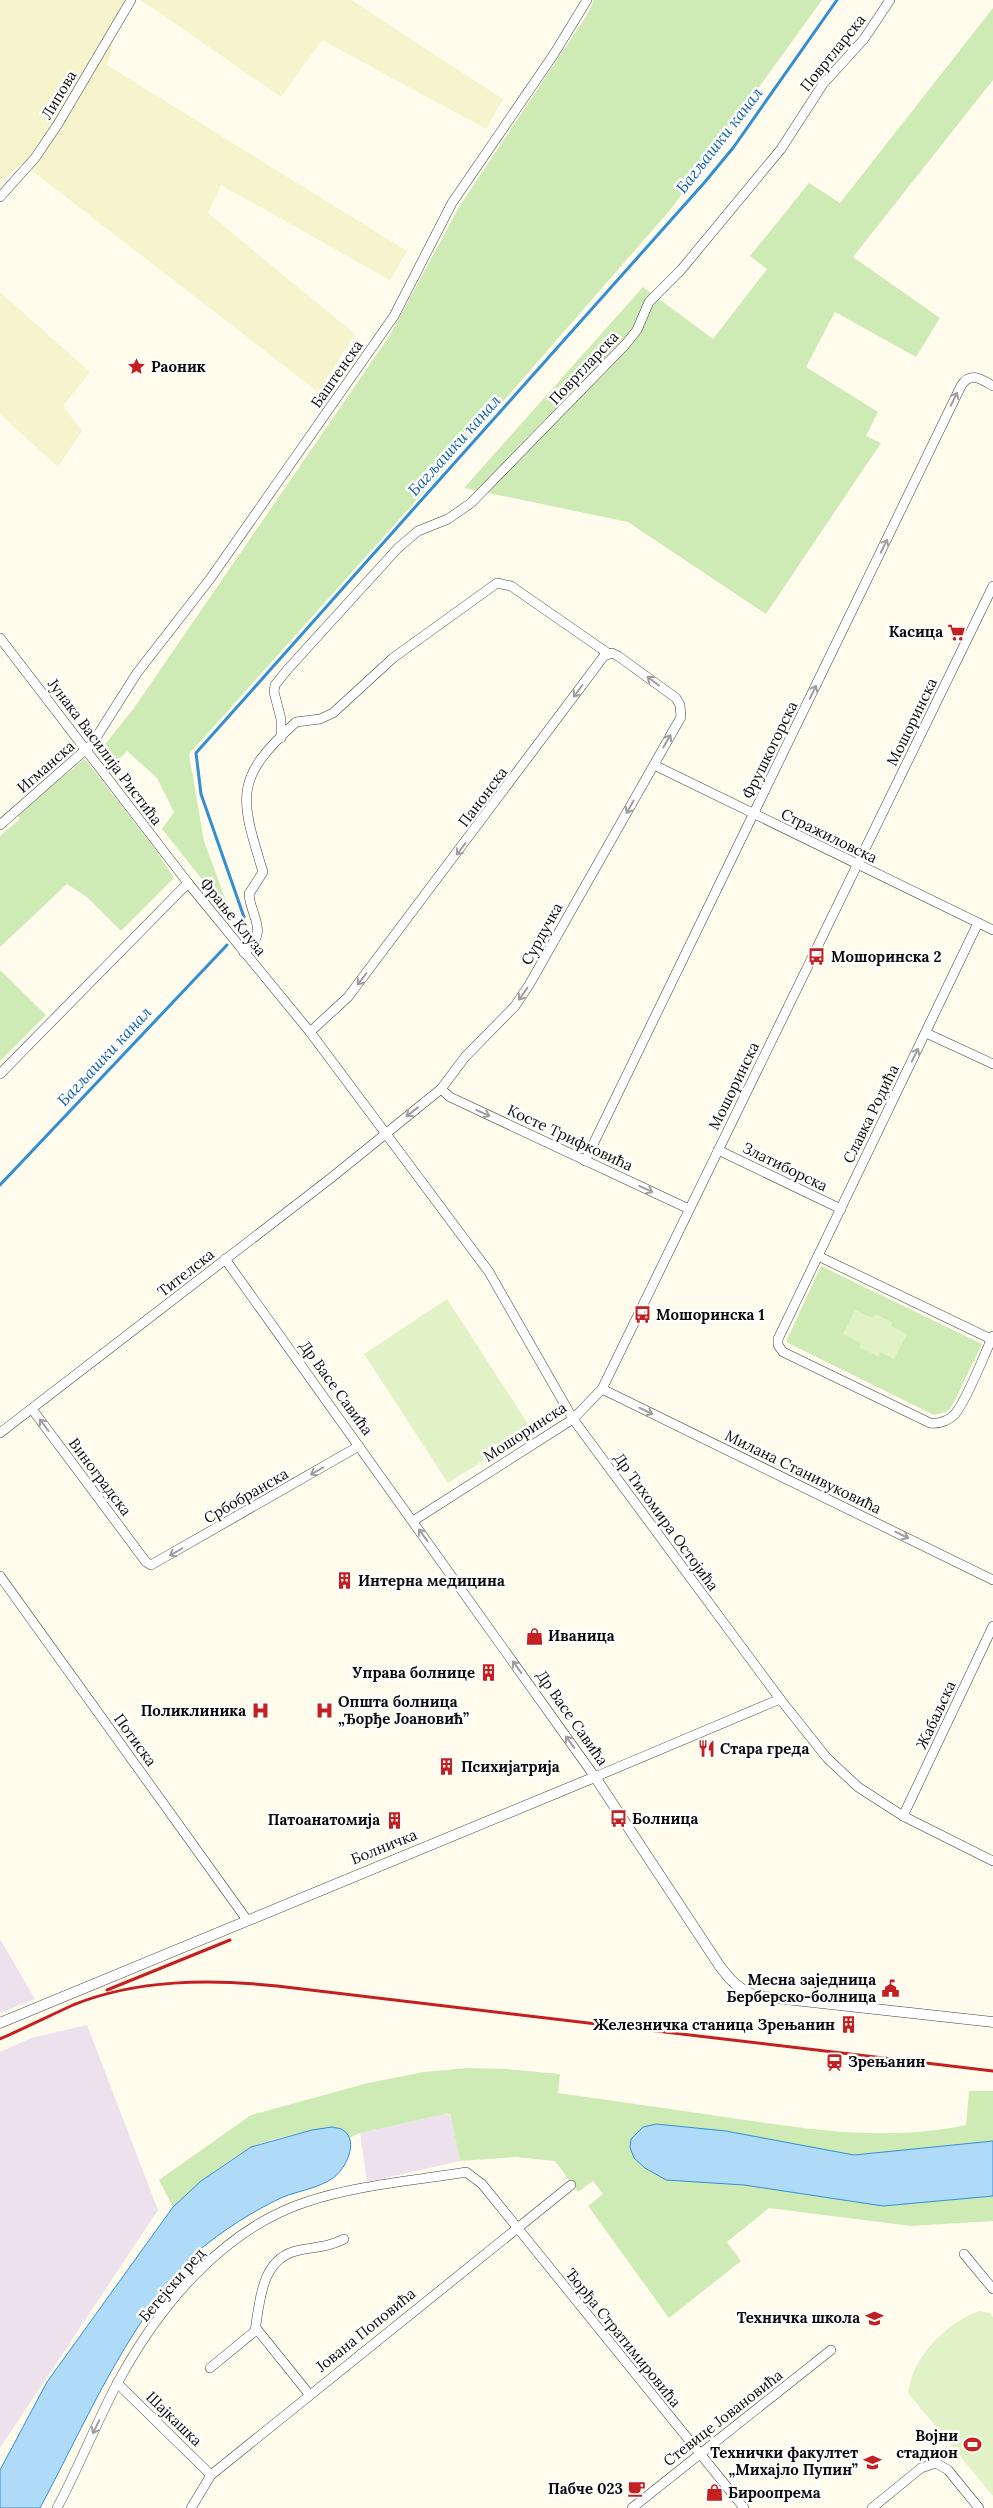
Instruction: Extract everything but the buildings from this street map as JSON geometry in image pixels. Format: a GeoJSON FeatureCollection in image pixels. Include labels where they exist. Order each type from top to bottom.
{"type":"FeatureCollection","features":[{"type":"Feature","properties":{"kind":"street","name":"Липова"},"geometry":{"type":"LineString","coordinates":[[0,197],[35,158],[58,124],[131,0]]}},
{"type":"Feature","properties":{"kind":"street","name":"Баштенска"},"geometry":{"type":"LineString","coordinates":[[87,749],[103,729],[137,673],[210,579],[394,316],[452,202],[554,54],[587,0]]}},
{"type":"Feature","properties":{"kind":"street","name":"Повртларска"},"geometry":{"type":"LineString","coordinates":[[281,738],[281,719],[274,692],[275,685],[287,670],[398,548],[418,531],[448,519],[470,504],[612,359],[637,330],[649,302],[675,277],[781,149],[823,84],[864,39],[890,0]]}},
{"type":"Feature","properties":{"kind":"street","name":"Фрушкогорска"},"geometry":{"type":"LineString","coordinates":[[585,1161],[961,386],[966,379],[973,377],[993,386]]}},
{"type":"Feature","properties":{"kind":"street"},"geometry":{"type":"LineString","coordinates":[[281,719],[296,722],[320,719],[333,714],[393,658],[498,583],[511,586],[609,654]]}},
{"type":"Feature","properties":{"kind":"street","name":"Мошоринска"},"geometry":{"type":"LineString","coordinates":[[413,1521],[573,1419],[602,1389],[993,586]]}},
{"type":"Feature","properties":{"kind":"street","name":"Јунака Василија Ристића"},"geometry":{"type":"LineString","coordinates":[[0,638],[188,883]]}},
{"type":"Feature","properties":{"kind":"street","name":"Сурдучка"},"geometry":{"type":"LineString","coordinates":[[387,1132],[440,1089],[465,1057],[515,1006],[682,717],[680,705],[676,698],[618,656],[609,654]]}},
{"type":"Feature","properties":{"kind":"street","name":"Панонска"},"geometry":{"type":"LineString","coordinates":[[310,1032],[348,997],[603,658],[609,654]]}},
{"type":"Feature","properties":{"kind":"street"},"geometry":{"type":"LineString","coordinates":[[244,953],[255,939],[259,927],[249,900],[250,889],[263,875],[246,818],[246,790],[259,764],[296,722]]}},
{"type":"Feature","properties":{"kind":"street","name":"Игманска"},"geometry":{"type":"LineString","coordinates":[[0,825],[87,749]]}},
{"type":"Feature","properties":{"kind":"street","name":"Стражиловска"},"geometry":{"type":"LineString","coordinates":[[654,765],[858,866],[993,930]]}},
{"type":"Feature","properties":{"kind":"street","name":"Фрање Клуза"},"geometry":{"type":"LineString","coordinates":[[0,1074],[188,883],[310,1032],[387,1132]]}},
{"type":"Feature","properties":{"kind":"street","name":"Славка Родића"},"geometry":{"type":"LineString","coordinates":[[978,923],[778,1340],[778,1345],[783,1352],[936,1424],[949,1419],[958,1409],[992,1338]]}},
{"type":"Feature","properties":{"kind":"street"},"geometry":{"type":"LineString","coordinates":[[926,1033],[993,1064]]}},
{"type":"Feature","properties":{"kind":"street","name":"Косте Трифковића"},"geometry":{"type":"LineString","coordinates":[[440,1089],[450,1097],[689,1209]]}},
{"type":"Feature","properties":{"kind":"street","name":"Тителска"},"geometry":{"type":"LineString","coordinates":[[0,1433],[387,1132]]}},
{"type":"Feature","properties":{"kind":"street","name":"Др Тихомира Остојића"},"geometry":{"type":"LineString","coordinates":[[387,1132],[489,1272],[573,1419],[780,1699],[838,1769],[858,1787],[903,1816],[993,1861]]}},
{"type":"Feature","properties":{"kind":"street","name":"Златиборска"},"geometry":{"type":"LineString","coordinates":[[718,1150],[841,1210]]}},
{"type":"Feature","properties":{"kind":"street"},"geometry":{"type":"LineString","coordinates":[[818,1256],[992,1338]]}},
{"type":"Feature","properties":{"kind":"street","name":"Др Васе Савића"},"geometry":{"type":"LineString","coordinates":[[225,1259],[595,1777],[718,1965],[746,1992],[757,1996],[993,2022]]}},
{"type":"Feature","properties":{"kind":"street","name":"Милана Станивуковића"},"geometry":{"type":"LineString","coordinates":[[602,1389],[993,1580]]}},
{"type":"Feature","properties":{"kind":"street","name":"Виноградска"},"geometry":{"type":"LineString","coordinates":[[32,1409],[146,1562]]}},
{"type":"Feature","properties":{"kind":"street","name":"Србобранска"},"geometry":{"type":"LineString","coordinates":[[146,1562],[155,1565],[359,1446]]}},
{"type":"Feature","properties":{"kind":"street","name":"Потиска"},"geometry":{"type":"LineString","coordinates":[[0,1576],[247,1920]]}},
{"type":"Feature","properties":{"kind":"street","name":"Жабаљска"},"geometry":{"type":"LineString","coordinates":[[903,1816],[993,1626]]}},
{"type":"Feature","properties":{"kind":"street","name":"Болничка"},"geometry":{"type":"LineString","coordinates":[[0,2023],[780,1699]]}},
{"type":"Feature","properties":{"kind":"street","name":"Бегејски ред"},"geometry":{"type":"LineString","coordinates":[[57,2508],[117,2383],[155,2322],[200,2270],[240,2237],[304,2203],[343,2193],[466,2172],[482,2184]]}},
{"type":"Feature","properties":{"kind":"street","name":"Ђорђа Стратимировића"},"geometry":{"type":"LineString","coordinates":[[482,2184],[744,2508]]}},
{"type":"Feature","properties":{"kind":"street","name":"Јована Поповића"},"geometry":{"type":"LineString","coordinates":[[191,2508],[211,2475],[516,2227],[571,2185]]}},
{"type":"Feature","properties":{"kind":"street"},"geometry":{"type":"LineString","coordinates":[[210,2368],[255,2331],[263,2283],[276,2262],[298,2250],[314,2250],[333,2245],[344,2239]]}},
{"type":"Feature","properties":{"kind":"street"},"geometry":{"type":"LineString","coordinates":[[964,2254],[993,2289]]}},
{"type":"Feature","properties":{"kind":"street"},"geometry":{"type":"LineString","coordinates":[[256,2328],[309,2394]]}},
{"type":"Feature","properties":{"kind":"street","name":"Стевице Јовановића"},"geometry":{"type":"LineString","coordinates":[[632,2508],[831,2350]]}},
{"type":"Feature","properties":{"kind":"street","name":"Шајкашка"},"geometry":{"type":"LineString","coordinates":[[117,2383],[211,2475]]}},
{"type":"Feature","properties":{"kind":"street"},"geometry":{"type":"LineString","coordinates":[[872,2508],[921,2468],[936,2463],[948,2470],[979,2508]]}},
{"type":"Feature","properties":{"kind":"shaded area"},"geometry":{"type":"Polygon","coordinates":[[[0,0],[124,0],[107,65],[407,251],[390,280],[221,185],[208,213],[355,334],[318,392],[22,163],[0,182],[0,0]]]}},
{"type":"Feature","properties":{"kind":"shaded area"},"geometry":{"type":"Polygon","coordinates":[[[141,0],[351,0],[503,99],[486,129],[322,40],[281,97],[141,0]]]}},
{"type":"Feature","properties":{"kind":"shaded area"},"geometry":{"type":"Polygon","coordinates":[[[0,292],[90,372],[63,406],[82,431],[58,467],[0,414],[0,292]]]}},
{"type":"Feature","properties":{"kind":"shaded area"},"geometry":{"type":"Polygon","coordinates":[[[0,1939],[35,1999],[0,2013],[0,1939]]]}},
{"type":"Feature","properties":{"kind":"shaded area"},"geometry":{"type":"Polygon","coordinates":[[[87,2025],[158,2210],[0,2448],[0,2052],[31,2038],[87,2025]]]}},
{"type":"Feature","properties":{"kind":"shaded area"},"geometry":{"type":"Polygon","coordinates":[[[450,2113],[460,2161],[367,2182],[360,2133],[450,2113]]]}},
{"type":"Feature","properties":{"kind":"green space"},"geometry":{"type":"Polygon","coordinates":[[[594,0],[822,0],[671,209],[430,485],[189,754],[204,841],[232,917],[162,829],[174,812],[157,778],[127,751],[112,766],[102,748],[134,708],[390,335],[459,207],[587,15],[594,0]]]}},
{"type":"Feature","properties":{"kind":"green space"},"geometry":{"type":"Polygon","coordinates":[[[993,8],[993,80],[853,257],[940,318],[916,357],[835,312],[806,367],[878,412],[866,436],[881,443],[766,614],[628,522],[464,488],[643,287],[713,339],[767,269],[750,256],[809,183],[840,203],[993,8]]]}},
{"type":"Feature","properties":{"kind":"green space"},"geometry":{"type":"Polygon","coordinates":[[[85,759],[155,849],[174,878],[121,931],[87,897],[67,884],[0,947],[0,836],[20,819],[16,814],[85,759]]]}},
{"type":"Feature","properties":{"kind":"green space"},"geometry":{"type":"Polygon","coordinates":[[[0,970],[46,1015],[0,1061],[0,970]]]}},
{"type":"Feature","properties":{"kind":"green space"},"geometry":{"type":"Polygon","coordinates":[[[821,1266],[982,1344],[951,1408],[946,1412],[934,1415],[786,1342],[821,1266]]]}},
{"type":"Feature","properties":{"kind":"green space"},"geometry":{"type":"Polygon","coordinates":[[[447,1299],[532,1430],[448,1483],[364,1354],[447,1299]]]}},
{"type":"Feature","properties":{"kind":"green space"},"geometry":{"type":"Polygon","coordinates":[[[855,1310],[873,1318],[875,1314],[892,1322],[891,1326],[907,1334],[894,1359],[880,1352],[878,1356],[859,1347],[861,1343],[843,1334],[855,1310]]]}},
{"type":"Feature","properties":{"kind":"green space"},"geometry":{"type":"Polygon","coordinates":[[[468,2068],[560,2074],[558,2093],[819,2130],[848,2132],[907,2133],[966,2125],[969,2091],[993,2091],[993,2221],[911,2226],[769,2208],[727,2242],[741,2261],[669,2318],[588,2206],[603,2194],[593,2181],[578,2192],[555,2161],[516,2157],[460,2161],[450,2113],[360,2133],[349,2138],[345,2132],[335,2128],[281,2137],[256,2145],[219,2168],[173,2207],[159,2180],[251,2115],[368,2083],[424,2072],[468,2068]]]}},
{"type":"Feature","properties":{"kind":"green space","name":"Војни стадион"},"geometry":{"type":"Polygon","coordinates":[[[979,2311],[990,2313],[993,2317],[993,2496],[908,2393],[916,2367],[932,2343],[954,2324],[979,2311]]]}},
{"type":"Feature","properties":{"kind":"water"},"geometry":{"type":"Polygon","coordinates":[[[656,2124],[726,2131],[854,2155],[993,2141],[993,2196],[883,2206],[744,2185],[666,2180],[645,2168],[634,2158],[630,2147],[631,2139],[643,2127],[656,2124]]]}},
{"type":"Feature","properties":{"kind":"water"},"geometry":{"type":"Polygon","coordinates":[[[332,2127],[343,2130],[348,2135],[350,2141],[349,2155],[338,2174],[321,2184],[283,2197],[261,2208],[228,2229],[192,2257],[158,2298],[125,2348],[95,2401],[40,2508],[0,2508],[0,2470],[47,2382],[173,2207],[201,2181],[251,2147],[312,2130],[332,2127]]]}},
{"type":"Feature","properties":{"kind":"waterway","name":"Багљашки канал"},"geometry":{"type":"LineString","coordinates":[[239,932],[244,917],[201,794],[196,753],[704,183],[733,148],[837,0]]}},
{"type":"Feature","properties":{"kind":"waterway","name":"Багљашки канал"},"geometry":{"type":"LineString","coordinates":[[0,1185],[227,945]]}},
{"type":"Feature","properties":{"kind":"railway"},"geometry":{"type":"LineString","coordinates":[[107,1990],[230,1940]]}},
{"type":"Feature","properties":{"kind":"railway"},"geometry":{"type":"LineString","coordinates":[[0,2039],[97,1996],[122,1990],[174,1983],[226,1982],[277,1986],[993,2071]]}},
{"type":"Feature","properties":{"kind":"place","name":"Раоник"},"geometry":{"type":"Point","coordinates":[137,367]}},
{"type":"Feature","properties":{"kind":"place","name":"Касица"},"geometry":{"type":"Point","coordinates":[957,632]}},
{"type":"Feature","properties":{"kind":"place","name":"Мошоринска 2"},"geometry":{"type":"Point","coordinates":[817,957]}},
{"type":"Feature","properties":{"kind":"place","name":"Мошоринска 1"},"geometry":{"type":"Point","coordinates":[642,1315]}},
{"type":"Feature","properties":{"kind":"place","name":"Интерна медицина"},"geometry":{"type":"Point","coordinates":[344,1581]}},
{"type":"Feature","properties":{"kind":"place","name":"Иваница"},"geometry":{"type":"Point","coordinates":[534,1636]}},
{"type":"Feature","properties":{"kind":"place","name":"Управа болнице"},"geometry":{"type":"Point","coordinates":[489,1673]}},
{"type":"Feature","properties":{"kind":"place","name":"Поликлиника"},"geometry":{"type":"Point","coordinates":[260,1711]}},
{"type":"Feature","properties":{"kind":"place","name":"Општа болница „Ђорђе Јоановић”"},"geometry":{"type":"Point","coordinates":[324,1711]}},
{"type":"Feature","properties":{"kind":"place","name":"Стара греда"},"geometry":{"type":"Point","coordinates":[706,1749]}},
{"type":"Feature","properties":{"kind":"place","name":"Психијатрија"},"geometry":{"type":"Point","coordinates":[447,1767]}},
{"type":"Feature","properties":{"kind":"place","name":"Болница"},"geometry":{"type":"Point","coordinates":[618,1819]}},
{"type":"Feature","properties":{"kind":"place","name":"Патоанатомија"},"geometry":{"type":"Point","coordinates":[394,1820]}},
{"type":"Feature","properties":{"kind":"place","name":"Месна заједница Берберско-болница"},"geometry":{"type":"Point","coordinates":[890,1989]}},
{"type":"Feature","properties":{"kind":"place","name":"Железничка станица Зрењанин"},"geometry":{"type":"Point","coordinates":[849,2025]}},
{"type":"Feature","properties":{"kind":"place","name":"Зрењанин"},"geometry":{"type":"Point","coordinates":[834,2062]}},
{"type":"Feature","properties":{"kind":"place","name":"Техничка школа"},"geometry":{"type":"Point","coordinates":[874,2318]}},
{"type":"Feature","properties":{"kind":"place","name":"Војни стадион"},"geometry":{"type":"Point","coordinates":[972,2445]}},
{"type":"Feature","properties":{"kind":"place","name":"Технички факултет „Михајло Пупин”"},"geometry":{"type":"Point","coordinates":[872,2462]}},
{"type":"Feature","properties":{"kind":"place","name":"Пабче 023"},"geometry":{"type":"Point","coordinates":[637,2489]}},
{"type":"Feature","properties":{"kind":"place","name":"Бироопрема"},"geometry":{"type":"Point","coordinates":[714,2493]}}]}
